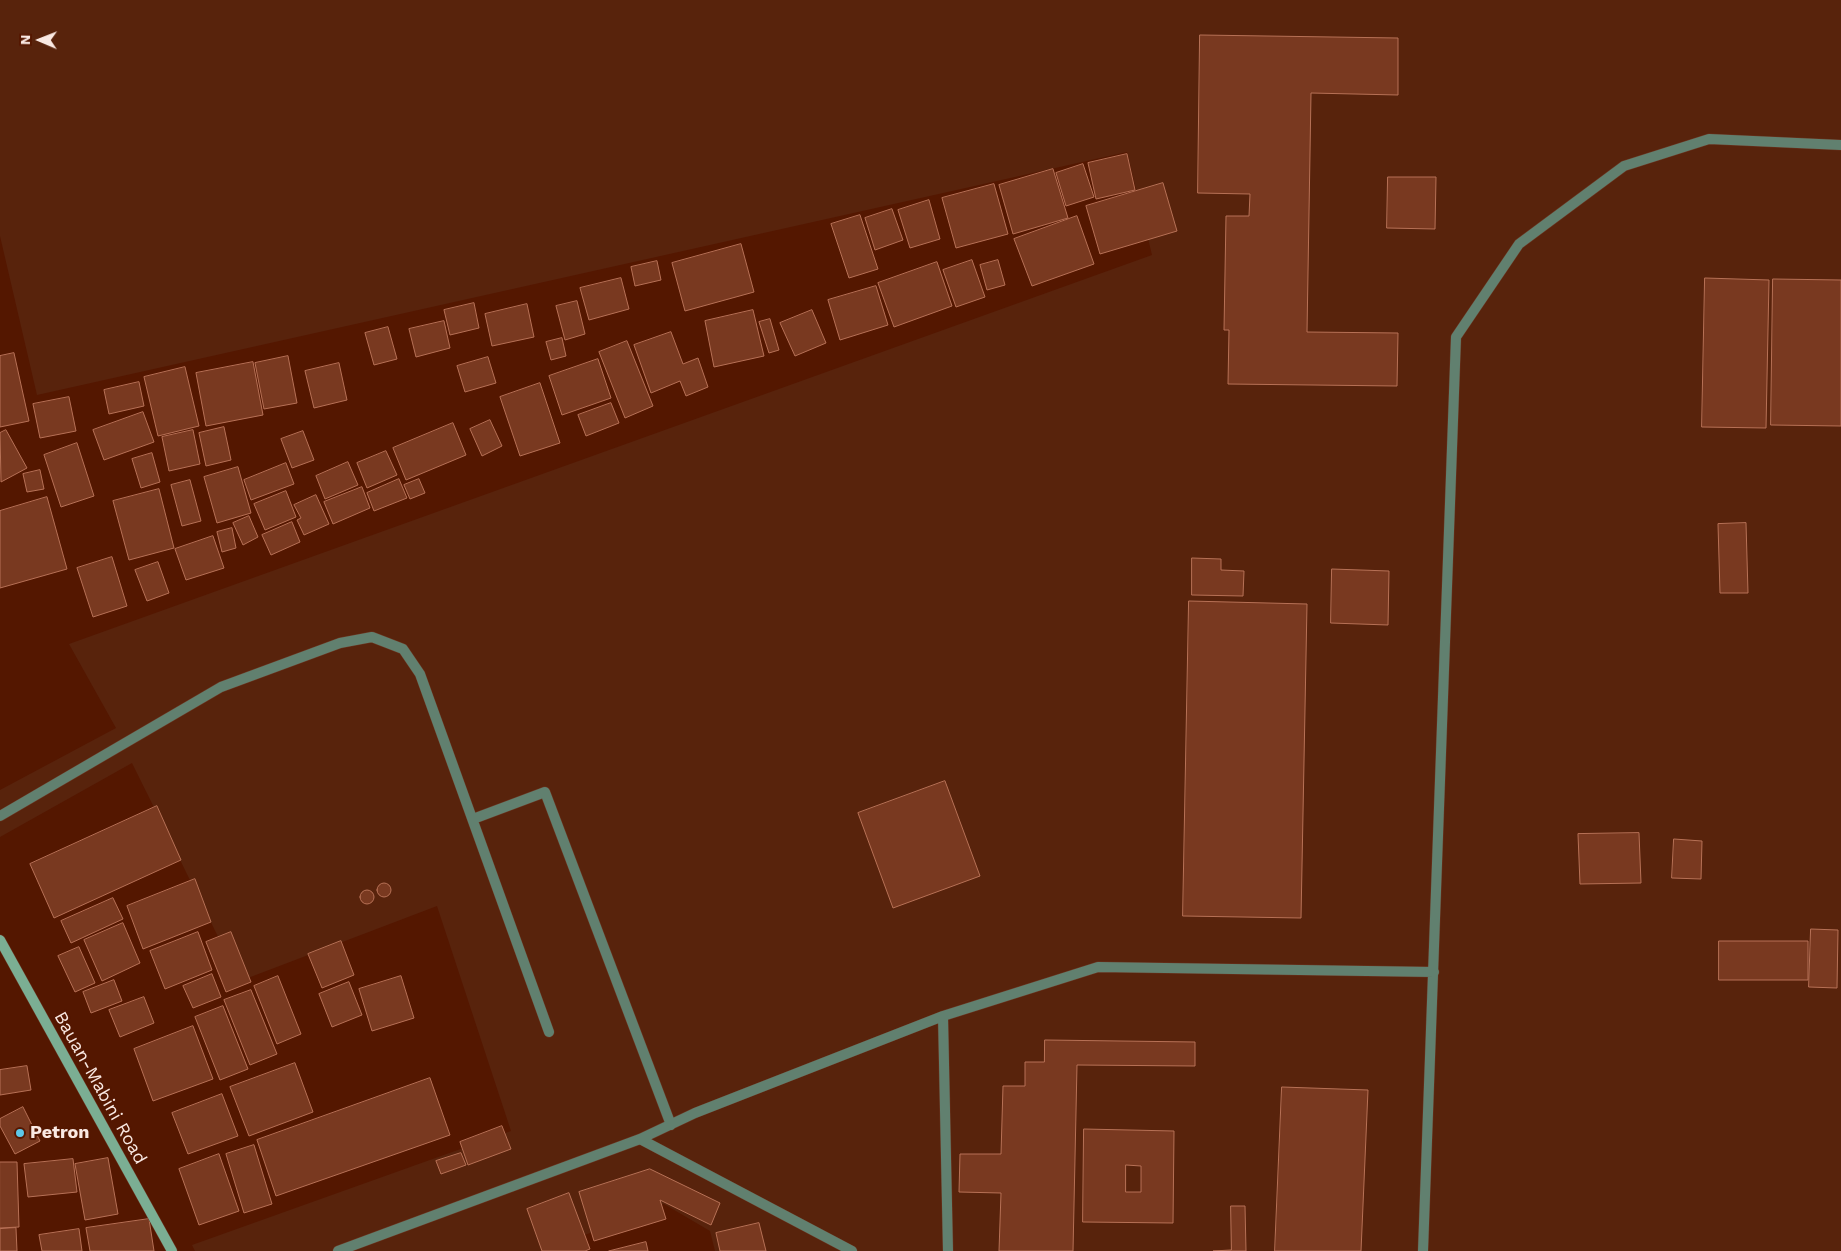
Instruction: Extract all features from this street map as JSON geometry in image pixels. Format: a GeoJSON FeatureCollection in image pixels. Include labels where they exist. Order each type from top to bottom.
{"type":"FeatureCollection","features":[{"type":"Feature","properties":{"kind":"main road","name":"Bauan-Mabini Road"},"geometry":{"type":"LineString","coordinates":[[0,940],[172,1251]]}},
{"type":"Feature","properties":{"kind":"lane"},"geometry":{"type":"LineString","coordinates":[[1423,1251],[1456,337],[1519,244],[1624,166],[1709,139],[1841,145]]}},
{"type":"Feature","properties":{"kind":"lane"},"geometry":{"type":"LineString","coordinates":[[0,816],[221,687],[340,643],[372,637],[404,649],[420,674],[549,1032]]}},
{"type":"Feature","properties":{"kind":"lane"},"geometry":{"type":"LineString","coordinates":[[473,819],[545,792],[671,1124]]}},
{"type":"Feature","properties":{"kind":"lane"},"geometry":{"type":"LineString","coordinates":[[338,1251],[640,1140],[695,1113],[943,1016],[1098,966],[1434,972]]}},
{"type":"Feature","properties":{"kind":"lane"},"geometry":{"type":"LineString","coordinates":[[943,1016],[948,1251]]}},
{"type":"Feature","properties":{"kind":"lane"},"geometry":{"type":"LineString","coordinates":[[640,1140],[852,1251]]}},
{"type":"Feature","properties":{"kind":"shaded area"},"geometry":{"type":"Polygon","coordinates":[[[0,0],[1841,0],[1841,1251],[715,1251],[710,1231],[664,1204],[544,1251],[195,1251],[192,1245],[511,1131],[437,906],[240,981],[132,763],[0,837],[0,790],[116,728],[69,644],[1152,255],[1127,152],[37,395],[0,236],[0,0]]]}},
{"type":"Feature","properties":{"kind":"building"},"geometry":{"type":"Polygon","coordinates":[[[1200,35],[1398,38],[1398,95],[1311,93],[1307,332],[1398,333],[1397,386],[1228,384],[1229,330],[1224,330],[1226,216],[1249,216],[1250,194],[1198,193],[1200,35]]]}},
{"type":"Feature","properties":{"kind":"building"},"geometry":{"type":"Polygon","coordinates":[[[1127,154],[1135,190],[1096,199],[1088,163],[1127,154]]]}},
{"type":"Feature","properties":{"kind":"building"},"geometry":{"type":"Polygon","coordinates":[[[1083,164],[1094,197],[1066,206],[1056,173],[1083,164]]]}},
{"type":"Feature","properties":{"kind":"building"},"geometry":{"type":"Polygon","coordinates":[[[1053,169],[1068,218],[1013,234],[999,185],[1053,169]]]}},
{"type":"Feature","properties":{"kind":"building"},"geometry":{"type":"Polygon","coordinates":[[[1388,177],[1436,177],[1435,229],[1387,228],[1388,177]]]}},
{"type":"Feature","properties":{"kind":"building"},"geometry":{"type":"Polygon","coordinates":[[[1163,183],[1177,231],[1100,254],[1086,206],[1163,183]]]}},
{"type":"Feature","properties":{"kind":"building"},"geometry":{"type":"Polygon","coordinates":[[[994,184],[1008,234],[956,248],[942,198],[994,184]]]}},
{"type":"Feature","properties":{"kind":"building"},"geometry":{"type":"Polygon","coordinates":[[[929,200],[940,239],[910,248],[898,210],[929,200]]]}},
{"type":"Feature","properties":{"kind":"building"},"geometry":{"type":"Polygon","coordinates":[[[892,209],[903,240],[875,250],[865,218],[892,209]]]}},
{"type":"Feature","properties":{"kind":"building"},"geometry":{"type":"Polygon","coordinates":[[[860,215],[878,269],[849,278],[831,224],[860,215]]]}},
{"type":"Feature","properties":{"kind":"building"},"geometry":{"type":"Polygon","coordinates":[[[1077,216],[1094,264],[1032,286],[1014,239],[1077,216]]]}},
{"type":"Feature","properties":{"kind":"building"},"geometry":{"type":"Polygon","coordinates":[[[741,244],[754,292],[685,311],[672,263],[741,244]]]}},
{"type":"Feature","properties":{"kind":"building"},"geometry":{"type":"Polygon","coordinates":[[[972,260],[985,297],[956,307],[943,270],[972,260]]]}},
{"type":"Feature","properties":{"kind":"building"},"geometry":{"type":"Polygon","coordinates":[[[998,260],[1005,285],[987,290],[980,265],[998,260]]]}},
{"type":"Feature","properties":{"kind":"building"},"geometry":{"type":"Polygon","coordinates":[[[657,261],[661,280],[635,286],[631,267],[657,261]]]}},
{"type":"Feature","properties":{"kind":"building"},"geometry":{"type":"Polygon","coordinates":[[[937,262],[952,306],[894,327],[878,283],[937,262]]]}},
{"type":"Feature","properties":{"kind":"building"},"geometry":{"type":"Polygon","coordinates":[[[621,278],[629,309],[589,320],[580,288],[621,278]]]}},
{"type":"Feature","properties":{"kind":"building"},"geometry":{"type":"Polygon","coordinates":[[[1705,278],[1769,280],[1766,428],[1702,427],[1705,278]]]}},
{"type":"Feature","properties":{"kind":"building"},"geometry":{"type":"Polygon","coordinates":[[[1773,279],[1841,280],[1841,426],[1771,425],[1773,279]]]}},
{"type":"Feature","properties":{"kind":"building"},"geometry":{"type":"Polygon","coordinates":[[[876,286],[888,325],[840,340],[828,300],[876,286]]]}},
{"type":"Feature","properties":{"kind":"building"},"geometry":{"type":"Polygon","coordinates":[[[577,301],[585,334],[565,340],[556,306],[577,301]]]}},
{"type":"Feature","properties":{"kind":"building"},"geometry":{"type":"Polygon","coordinates":[[[474,303],[479,328],[450,335],[444,310],[474,303]]]}},
{"type":"Feature","properties":{"kind":"building"},"geometry":{"type":"Polygon","coordinates":[[[527,304],[534,337],[492,346],[485,314],[527,304]]]}},
{"type":"Feature","properties":{"kind":"building"},"geometry":{"type":"Polygon","coordinates":[[[753,310],[764,356],[714,367],[705,321],[753,310]]]}},
{"type":"Feature","properties":{"kind":"building"},"geometry":{"type":"Polygon","coordinates":[[[812,310],[826,343],[795,356],[780,323],[812,310]]]}},
{"type":"Feature","properties":{"kind":"building"},"geometry":{"type":"Polygon","coordinates":[[[770,319],[779,350],[769,353],[759,322],[770,319]]]}},
{"type":"Feature","properties":{"kind":"building"},"geometry":{"type":"Polygon","coordinates":[[[444,321],[450,348],[416,357],[409,329],[444,321]]]}},
{"type":"Feature","properties":{"kind":"building"},"geometry":{"type":"Polygon","coordinates":[[[388,327],[397,359],[374,365],[365,333],[388,327]]]}},
{"type":"Feature","properties":{"kind":"building"},"geometry":{"type":"Polygon","coordinates":[[[671,332],[683,364],[698,358],[708,387],[686,396],[680,381],[651,393],[634,345],[671,332]]]}},
{"type":"Feature","properties":{"kind":"building"},"geometry":{"type":"Polygon","coordinates":[[[562,338],[566,356],[551,360],[546,342],[562,338]]]}},
{"type":"Feature","properties":{"kind":"building"},"geometry":{"type":"Polygon","coordinates":[[[627,341],[653,406],[625,418],[599,352],[627,341]]]}},
{"type":"Feature","properties":{"kind":"building"},"geometry":{"type":"Polygon","coordinates":[[[14,353],[29,421],[0,427],[0,356],[14,353]]]}},
{"type":"Feature","properties":{"kind":"building"},"geometry":{"type":"Polygon","coordinates":[[[288,356],[297,403],[264,409],[255,363],[288,356]]]}},
{"type":"Feature","properties":{"kind":"building"},"geometry":{"type":"Polygon","coordinates":[[[488,357],[496,383],[465,392],[457,366],[488,357]]]}},
{"type":"Feature","properties":{"kind":"building"},"geometry":{"type":"Polygon","coordinates":[[[598,359],[611,398],[562,415],[549,376],[598,359]]]}},
{"type":"Feature","properties":{"kind":"building"},"geometry":{"type":"Polygon","coordinates":[[[253,362],[263,415],[206,426],[196,373],[253,362]]]}},
{"type":"Feature","properties":{"kind":"building"},"geometry":{"type":"Polygon","coordinates":[[[339,363],[347,400],[314,408],[305,371],[339,363]]]}},
{"type":"Feature","properties":{"kind":"building"},"geometry":{"type":"Polygon","coordinates":[[[185,367],[199,426],[158,436],[144,377],[185,367]]]}},
{"type":"Feature","properties":{"kind":"building"},"geometry":{"type":"Polygon","coordinates":[[[139,382],[144,406],[109,414],[104,390],[139,382]]]}},
{"type":"Feature","properties":{"kind":"building"},"geometry":{"type":"Polygon","coordinates":[[[540,383],[560,443],[520,456],[500,397],[540,383]]]}},
{"type":"Feature","properties":{"kind":"building"},"geometry":{"type":"Polygon","coordinates":[[[69,397],[76,431],[40,438],[33,404],[69,397]]]}},
{"type":"Feature","properties":{"kind":"building"},"geometry":{"type":"Polygon","coordinates":[[[611,403],[619,423],[586,436],[578,415],[611,403]]]}},
{"type":"Feature","properties":{"kind":"building"},"geometry":{"type":"Polygon","coordinates":[[[143,412],[154,442],[104,460],[93,430],[143,412]]]}},
{"type":"Feature","properties":{"kind":"building"},"geometry":{"type":"Polygon","coordinates":[[[490,420],[502,446],[482,456],[470,429],[490,420]]]}},
{"type":"Feature","properties":{"kind":"building"},"geometry":{"type":"Polygon","coordinates":[[[453,423],[466,455],[406,480],[393,448],[453,423]]]}},
{"type":"Feature","properties":{"kind":"building"},"geometry":{"type":"Polygon","coordinates":[[[224,427],[231,460],[206,466],[199,433],[224,427]]]}},
{"type":"Feature","properties":{"kind":"building"},"geometry":{"type":"Polygon","coordinates":[[[6,430],[27,468],[1,482],[0,433],[6,430]]]}},
{"type":"Feature","properties":{"kind":"building"},"geometry":{"type":"Polygon","coordinates":[[[193,430],[200,464],[169,471],[162,437],[193,430]]]}},
{"type":"Feature","properties":{"kind":"building"},"geometry":{"type":"Polygon","coordinates":[[[303,431],[314,460],[292,468],[281,439],[303,431]]]}},
{"type":"Feature","properties":{"kind":"building"},"geometry":{"type":"Polygon","coordinates":[[[77,443],[94,496],[61,507],[44,455],[77,443]]]}},
{"type":"Feature","properties":{"kind":"building"},"geometry":{"type":"Polygon","coordinates":[[[386,451],[397,475],[367,488],[357,463],[386,451]]]}},
{"type":"Feature","properties":{"kind":"building"},"geometry":{"type":"Polygon","coordinates":[[[152,453],[160,482],[141,488],[132,459],[152,453]]]}},
{"type":"Feature","properties":{"kind":"building"},"geometry":{"type":"Polygon","coordinates":[[[348,462],[358,485],[325,499],[316,476],[348,462]]]}},
{"type":"Feature","properties":{"kind":"building"},"geometry":{"type":"Polygon","coordinates":[[[286,463],[294,484],[251,500],[244,480],[286,463]]]}},
{"type":"Feature","properties":{"kind":"building"},"geometry":{"type":"Polygon","coordinates":[[[238,467],[251,513],[217,523],[204,477],[238,467]]]}},
{"type":"Feature","properties":{"kind":"building"},"geometry":{"type":"Polygon","coordinates":[[[40,470],[44,489],[27,492],[23,474],[40,470]]]}},
{"type":"Feature","properties":{"kind":"building"},"geometry":{"type":"Polygon","coordinates":[[[399,479],[407,498],[374,511],[367,493],[399,479]]]}},
{"type":"Feature","properties":{"kind":"building"},"geometry":{"type":"Polygon","coordinates":[[[419,479],[425,493],[410,499],[404,485],[419,479]]]}},
{"type":"Feature","properties":{"kind":"building"},"geometry":{"type":"Polygon","coordinates":[[[190,480],[201,521],[182,526],[171,485],[190,480]]]}},
{"type":"Feature","properties":{"kind":"building"},"geometry":{"type":"Polygon","coordinates":[[[362,487],[370,508],[333,524],[324,502],[362,487]]]}},
{"type":"Feature","properties":{"kind":"building"},"geometry":{"type":"Polygon","coordinates":[[[159,489],[174,548],[129,560],[113,501],[159,489]]]}},
{"type":"Feature","properties":{"kind":"building"},"geometry":{"type":"Polygon","coordinates":[[[286,491],[296,517],[265,530],[254,504],[286,491]]]}},
{"type":"Feature","properties":{"kind":"building"},"geometry":{"type":"Polygon","coordinates":[[[316,495],[329,524],[304,535],[297,520],[301,518],[294,505],[316,495]]]}},
{"type":"Feature","properties":{"kind":"building"},"geometry":{"type":"Polygon","coordinates":[[[47,497],[67,569],[0,588],[0,511],[47,497]]]}},
{"type":"Feature","properties":{"kind":"building"},"geometry":{"type":"Polygon","coordinates":[[[249,516],[258,537],[243,545],[233,523],[249,516]]]}},
{"type":"Feature","properties":{"kind":"building"},"geometry":{"type":"Polygon","coordinates":[[[292,522],[300,542],[271,555],[262,535],[292,522]]]}},
{"type":"Feature","properties":{"kind":"building"},"geometry":{"type":"Polygon","coordinates":[[[1746,523],[1748,593],[1720,593],[1718,524],[1746,523]]]}},
{"type":"Feature","properties":{"kind":"building"},"geometry":{"type":"Polygon","coordinates":[[[232,528],[236,548],[222,552],[217,532],[232,528]]]}},
{"type":"Feature","properties":{"kind":"building"},"geometry":{"type":"Polygon","coordinates":[[[213,536],[224,568],[186,580],[175,549],[213,536]]]}},
{"type":"Feature","properties":{"kind":"building"},"geometry":{"type":"Polygon","coordinates":[[[112,557],[127,606],[93,617],[77,568],[112,557]]]}},
{"type":"Feature","properties":{"kind":"building"},"geometry":{"type":"Polygon","coordinates":[[[1192,558],[1221,559],[1221,570],[1244,571],[1243,596],[1192,595],[1192,558]]]}},
{"type":"Feature","properties":{"kind":"building"},"geometry":{"type":"Polygon","coordinates":[[[158,562],[169,593],[147,601],[135,570],[158,562]]]}},
{"type":"Feature","properties":{"kind":"building"},"geometry":{"type":"Polygon","coordinates":[[[1332,569],[1389,571],[1388,625],[1331,623],[1332,569]]]}},
{"type":"Feature","properties":{"kind":"building"},"geometry":{"type":"Polygon","coordinates":[[[1189,601],[1307,604],[1301,918],[1183,916],[1189,601]]]}},
{"type":"Feature","properties":{"kind":"building"},"geometry":{"type":"Polygon","coordinates":[[[945,781],[980,876],[893,908],[858,813],[945,781]]]}},
{"type":"Feature","properties":{"kind":"building"},"geometry":{"type":"Polygon","coordinates":[[[157,806],[181,860],[54,918],[30,864],[157,806]]]}},
{"type":"Feature","properties":{"kind":"building"},"geometry":{"type":"Polygon","coordinates":[[[1639,833],[1641,883],[1580,884],[1578,834],[1639,833]]]}},
{"type":"Feature","properties":{"kind":"building"},"geometry":{"type":"Polygon","coordinates":[[[1674,839],[1702,841],[1701,879],[1672,878],[1674,839]]]}},
{"type":"Feature","properties":{"kind":"building"},"geometry":{"type":"Polygon","coordinates":[[[195,879],[211,922],[143,949],[127,906],[195,879]]]}},
{"type":"Feature","properties":{"kind":"building"},"geometry":{"type":"Polygon","coordinates":[[[381,883],[387,883],[391,890],[387,897],[381,897],[377,893],[377,887],[381,883]]]}},
{"type":"Feature","properties":{"kind":"building"},"geometry":{"type":"Polygon","coordinates":[[[367,890],[372,892],[374,897],[372,902],[367,904],[362,902],[360,897],[362,892],[367,890]]]}},
{"type":"Feature","properties":{"kind":"building"},"geometry":{"type":"Polygon","coordinates":[[[113,898],[123,919],[71,943],[61,921],[113,898]]]}},
{"type":"Feature","properties":{"kind":"building"},"geometry":{"type":"Polygon","coordinates":[[[123,923],[140,963],[102,981],[84,940],[123,923]]]}},
{"type":"Feature","properties":{"kind":"building"},"geometry":{"type":"Polygon","coordinates":[[[1811,929],[1838,930],[1837,988],[1809,987],[1811,929]]]}},
{"type":"Feature","properties":{"kind":"building"},"geometry":{"type":"Polygon","coordinates":[[[198,932],[212,970],[165,989],[150,951],[198,932]]]}},
{"type":"Feature","properties":{"kind":"building"},"geometry":{"type":"Polygon","coordinates":[[[231,932],[251,982],[226,992],[206,942],[231,932]]]}},
{"type":"Feature","properties":{"kind":"building"},"geometry":{"type":"Polygon","coordinates":[[[341,941],[354,975],[322,988],[308,954],[341,941]]]}},
{"type":"Feature","properties":{"kind":"building"},"geometry":{"type":"Polygon","coordinates":[[[1719,941],[1808,941],[1808,980],[1719,980],[1719,941]]]}},
{"type":"Feature","properties":{"kind":"building"},"geometry":{"type":"Polygon","coordinates":[[[79,947],[95,983],[75,992],[58,956],[79,947]]]}},
{"type":"Feature","properties":{"kind":"building"},"geometry":{"type":"Polygon","coordinates":[[[212,974],[221,997],[193,1008],[183,986],[212,974]]]}},
{"type":"Feature","properties":{"kind":"building"},"geometry":{"type":"Polygon","coordinates":[[[278,976],[301,1034],[277,1044],[254,986],[278,976]]]}},
{"type":"Feature","properties":{"kind":"building"},"geometry":{"type":"Polygon","coordinates":[[[401,976],[414,1018],[372,1031],[359,989],[401,976]]]}},
{"type":"Feature","properties":{"kind":"building"},"geometry":{"type":"Polygon","coordinates":[[[114,980],[122,1001],[91,1013],[83,992],[114,980]]]}},
{"type":"Feature","properties":{"kind":"building"},"geometry":{"type":"Polygon","coordinates":[[[349,982],[362,1015],[332,1027],[319,994],[349,982]]]}},
{"type":"Feature","properties":{"kind":"building"},"geometry":{"type":"Polygon","coordinates":[[[251,990],[277,1054],[250,1065],[224,1000],[251,990]]]}},
{"type":"Feature","properties":{"kind":"building"},"geometry":{"type":"Polygon","coordinates":[[[144,997],[154,1023],[120,1037],[109,1010],[144,997]]]}},
{"type":"Feature","properties":{"kind":"building"},"geometry":{"type":"Polygon","coordinates":[[[223,1006],[248,1069],[220,1080],[195,1017],[223,1006]]]}},
{"type":"Feature","properties":{"kind":"building"},"geometry":{"type":"Polygon","coordinates":[[[193,1026],[213,1079],[153,1101],[134,1049],[193,1026]]]}},
{"type":"Feature","properties":{"kind":"building"},"geometry":{"type":"Polygon","coordinates":[[[1045,1040],[1195,1042],[1195,1066],[1077,1065],[1073,1251],[999,1251],[1001,1193],[959,1192],[960,1154],[1001,1154],[1003,1086],[1025,1086],[1025,1062],[1044,1062],[1045,1040]]]}},
{"type":"Feature","properties":{"kind":"building"},"geometry":{"type":"Polygon","coordinates":[[[295,1063],[313,1112],[249,1136],[230,1087],[295,1063]]]}},
{"type":"Feature","properties":{"kind":"building"},"geometry":{"type":"Polygon","coordinates":[[[27,1066],[31,1090],[0,1095],[0,1070],[27,1066]]]}},
{"type":"Feature","properties":{"kind":"building"},"geometry":{"type":"Polygon","coordinates":[[[430,1078],[450,1135],[276,1196],[257,1140],[430,1078]]]}},
{"type":"Feature","properties":{"kind":"building"},"geometry":{"type":"Polygon","coordinates":[[[1282,1087],[1368,1090],[1361,1251],[1275,1251],[1282,1087]]]}},
{"type":"Feature","properties":{"kind":"building"},"geometry":{"type":"Polygon","coordinates":[[[222,1094],[238,1136],[188,1154],[172,1113],[222,1094]]]}},
{"type":"Feature","properties":{"kind":"building","name":"Petron"},"geometry":{"type":"Polygon","coordinates":[[[23,1107],[40,1141],[15,1154],[0,1126],[0,1119],[23,1107]]]}},
{"type":"Feature","properties":{"kind":"building"},"geometry":{"type":"Polygon","coordinates":[[[502,1126],[511,1149],[468,1165],[460,1142],[502,1126]]]}},
{"type":"Feature","properties":{"kind":"building"},"geometry":{"type":"Polygon","coordinates":[[[1084,1129],[1174,1131],[1173,1223],[1083,1222],[1084,1129]],[[1126,1165],[1126,1192],[1141,1192],[1141,1166],[1126,1165]]]}},
{"type":"Feature","properties":{"kind":"building"},"geometry":{"type":"Polygon","coordinates":[[[254,1145],[272,1204],[244,1213],[226,1154],[254,1145]]]}},
{"type":"Feature","properties":{"kind":"building"},"geometry":{"type":"Polygon","coordinates":[[[461,1153],[466,1165],[441,1174],[436,1161],[461,1153]]]}},
{"type":"Feature","properties":{"kind":"building"},"geometry":{"type":"Polygon","coordinates":[[[219,1154],[239,1211],[199,1225],[179,1169],[219,1154]]]}},
{"type":"Feature","properties":{"kind":"building"},"geometry":{"type":"Polygon","coordinates":[[[108,1158],[118,1214],[85,1220],[75,1164],[108,1158]]]}},
{"type":"Feature","properties":{"kind":"building"},"geometry":{"type":"Polygon","coordinates":[[[73,1159],[77,1192],[28,1197],[24,1164],[73,1159]]]}},
{"type":"Feature","properties":{"kind":"building"},"geometry":{"type":"Polygon","coordinates":[[[0,1162],[17,1162],[19,1227],[0,1228],[0,1162]]]}},
{"type":"Feature","properties":{"kind":"building"},"geometry":{"type":"Polygon","coordinates":[[[650,1169],[720,1203],[711,1225],[660,1200],[666,1219],[594,1241],[579,1192],[650,1169]]]}},
{"type":"Feature","properties":{"kind":"building"},"geometry":{"type":"Polygon","coordinates":[[[569,1193],[590,1249],[585,1251],[542,1251],[527,1209],[569,1193]]]}},
{"type":"Feature","properties":{"kind":"building"},"geometry":{"type":"Polygon","coordinates":[[[1231,1206],[1245,1206],[1246,1251],[1213,1251],[1231,1250],[1231,1206]]]}},
{"type":"Feature","properties":{"kind":"building"},"geometry":{"type":"Polygon","coordinates":[[[149,1219],[154,1251],[90,1251],[86,1228],[149,1219]]]}},
{"type":"Feature","properties":{"kind":"building"},"geometry":{"type":"Polygon","coordinates":[[[759,1223],[766,1251],[720,1251],[716,1233],[759,1223]]]}},
{"type":"Feature","properties":{"kind":"building"},"geometry":{"type":"Polygon","coordinates":[[[16,1228],[17,1251],[0,1251],[0,1229],[16,1228]]]}},
{"type":"Feature","properties":{"kind":"building"},"geometry":{"type":"Polygon","coordinates":[[[79,1229],[82,1251],[42,1251],[39,1235],[79,1229]]]}},
{"type":"Feature","properties":{"kind":"building"},"geometry":{"type":"Polygon","coordinates":[[[646,1242],[648,1251],[609,1251],[646,1242]]]}},
{"type":"Feature","properties":{"kind":"place","name":"Petron"},"geometry":{"type":"Point","coordinates":[20,1133]}}]}
